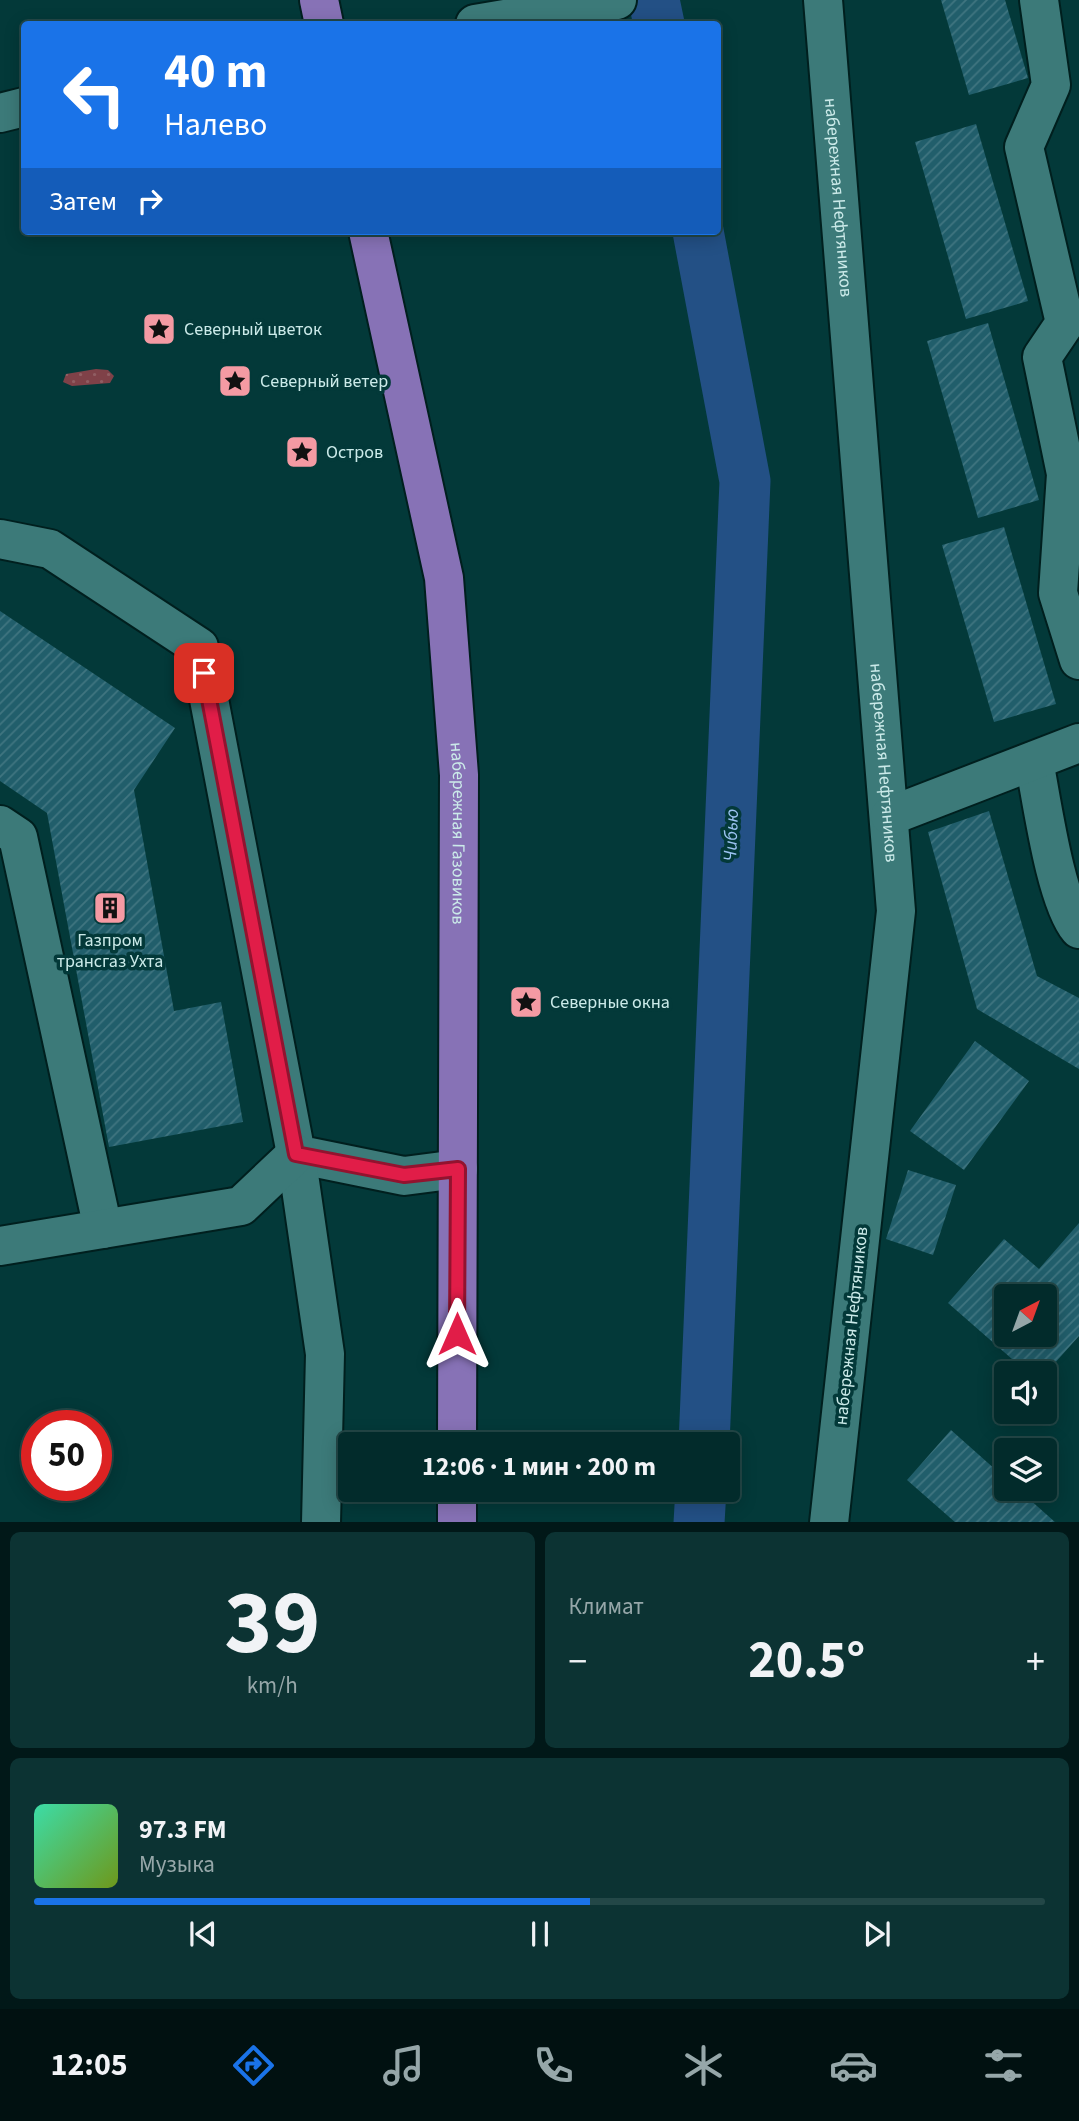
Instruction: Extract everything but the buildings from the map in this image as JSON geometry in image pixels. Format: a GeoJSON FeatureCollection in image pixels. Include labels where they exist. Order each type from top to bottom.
{"type":"FeatureCollection","features":[{"type":"Feature","properties":{"kind":"main road"},"geometry":{"type":"LineString","coordinates":[[319,0],[323,21]]}},
{"type":"Feature","properties":{"kind":"main road","name":"набережная Газовиков"},"geometry":{"type":"LineString","coordinates":[[369,235],[444,578],[459,775],[457,1432]]}},
{"type":"Feature","properties":{"kind":"main road"},"geometry":{"type":"LineString","coordinates":[[457,1502],[457,1522]]}},
{"type":"Feature","properties":{"kind":"street","name":"набережная Нефтяников"},"geometry":{"type":"LineString","coordinates":[[823,0],[896,911],[829,1522]]}},
{"type":"Feature","properties":{"kind":"street"},"geometry":{"type":"LineString","coordinates":[[1039,0],[1051,85],[1024,147],[1065,323],[1042,357],[1066,474],[1058,593],[1078,654]]}},
{"type":"Feature","properties":{"kind":"street"},"geometry":{"type":"LineString","coordinates":[[493,21],[598,3]]}},
{"type":"Feature","properties":{"kind":"street"},"geometry":{"type":"LineString","coordinates":[[0,113],[21,108]]}},
{"type":"Feature","properties":{"kind":"street"},"geometry":{"type":"LineString","coordinates":[[0,539],[50,550],[199,647],[296,1154],[325,1354],[321,1522]]}},
{"type":"Feature","properties":{"kind":"street"},"geometry":{"type":"LineString","coordinates":[[890,816],[1079,743]]}},
{"type":"Feature","properties":{"kind":"street"},"geometry":{"type":"LineString","coordinates":[[1034,761],[1060,883],[1072,920],[1079,929]]}},
{"type":"Feature","properties":{"kind":"street"},"geometry":{"type":"LineString","coordinates":[[0,825],[18,838],[103,1229]]}},
{"type":"Feature","properties":{"kind":"street"},"geometry":{"type":"LineString","coordinates":[[296,1154],[404,1175],[458,1169]]}},
{"type":"Feature","properties":{"kind":"street"},"geometry":{"type":"LineString","coordinates":[[0,1246],[241,1206],[296,1154]]}},
{"type":"Feature","properties":{"kind":"shaded area"},"geometry":{"type":"Polygon","coordinates":[[[96,369],[108,370],[114,376],[110,383],[72,386],[63,382],[66,374],[96,369]]]}},
{"type":"Feature","properties":{"kind":"waterway","name":"Чибью"},"geometry":{"type":"LineString","coordinates":[[654,0],[658,21]]}},
{"type":"Feature","properties":{"kind":"waterway","name":"Чибью"},"geometry":{"type":"LineString","coordinates":[[699,235],[745,481],[705,1432]]}},
{"type":"Feature","properties":{"kind":"waterway","name":"Чибью"},"geometry":{"type":"LineString","coordinates":[[699,1522],[700,1502]]}},
{"type":"Feature","properties":{"kind":"place","name":"Северный цветок"},"geometry":{"type":"Point","coordinates":[159,329]}},
{"type":"Feature","properties":{"kind":"place","name":"Северный ветер"},"geometry":{"type":"Point","coordinates":[235,381]}},
{"type":"Feature","properties":{"kind":"place","name":"Остров"},"geometry":{"type":"Point","coordinates":[302,452]}},
{"type":"Feature","properties":{"kind":"place","name":"Газпром трансгаз Ухта"},"geometry":{"type":"Point","coordinates":[110,908]}},
{"type":"Feature","properties":{"kind":"place","name":"Северные окна"},"geometry":{"type":"Point","coordinates":[526,1002]}},
{"type":"Feature","properties":{"kind":"route"},"geometry":{"type":"LineString","coordinates":[[204,673],[296,1154],[404,1175],[458,1169],[457,1334]]}}]}
